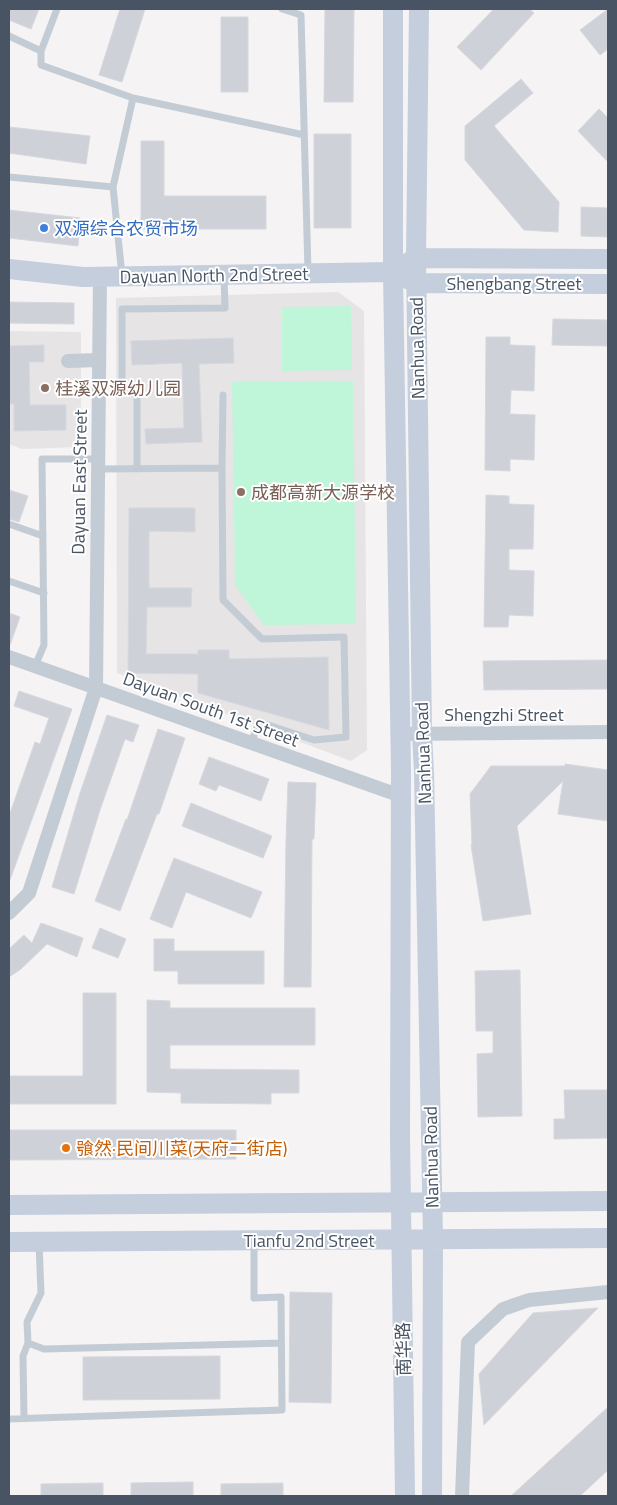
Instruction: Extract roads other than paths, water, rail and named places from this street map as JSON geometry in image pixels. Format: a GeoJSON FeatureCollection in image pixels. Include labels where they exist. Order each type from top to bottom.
{"type":"FeatureCollection","features":[{"type":"Feature","properties":{"kind":"main road","name":"Nanhua Road"},"geometry":{"type":"LineString","coordinates":[[394,9],[393,272],[401,796],[400,1202]]}},
{"type":"Feature","properties":{"kind":"main road","name":"Nanhua Road"},"geometry":{"type":"LineString","coordinates":[[419,9],[416,283],[422,734],[433,1239],[432,1496]]}},
{"type":"Feature","properties":{"kind":"main road"},"geometry":{"type":"LineString","coordinates":[[393,272],[416,258]]}},
{"type":"Feature","properties":{"kind":"main road","name":"Shengbang Street"},"geometry":{"type":"LineString","coordinates":[[416,258],[608,259]]}},
{"type":"Feature","properties":{"kind":"main road","name":"Dayuan North 2nd Street"},"geometry":{"type":"LineString","coordinates":[[9,269],[82,276],[393,272]]}},
{"type":"Feature","properties":{"kind":"main road","name":"Shengbang Street"},"geometry":{"type":"LineString","coordinates":[[393,272],[416,283],[608,284]]}},
{"type":"Feature","properties":{"kind":"main road","name":"Tianfu 2nd Street"},"geometry":{"type":"LineString","coordinates":[[9,1205],[608,1201]]}},
{"type":"Feature","properties":{"kind":"main road","name":"南华路"},"geometry":{"type":"LineString","coordinates":[[400,1202],[405,1496]]}},
{"type":"Feature","properties":{"kind":"main road","name":"Tianfu 2nd Street"},"geometry":{"type":"LineString","coordinates":[[9,1242],[608,1238]]}},
{"type":"Feature","properties":{"kind":"street","name":"Dayuan East Street"},"geometry":{"type":"LineString","coordinates":[[9,913],[29,893],[96,688],[100,276]]}},
{"type":"Feature","properties":{"kind":"street"},"geometry":{"type":"LineString","coordinates":[[68,361],[99,360]]}},
{"type":"Feature","properties":{"kind":"street","name":"Dayuan South 1st Street"},"geometry":{"type":"LineString","coordinates":[[9,657],[401,796]]}},
{"type":"Feature","properties":{"kind":"street","name":"Shengzhi Street"},"geometry":{"type":"LineString","coordinates":[[400,734],[608,732]]}},
{"type":"Feature","properties":{"kind":"street"},"geometry":{"type":"LineString","coordinates":[[462,1496],[468,1342],[503,1309],[529,1300],[608,1292]]}},
{"type":"Feature","properties":{"kind":"lane"},"geometry":{"type":"LineString","coordinates":[[57,9],[41,51],[41,65],[133,98],[304,135]]}},
{"type":"Feature","properties":{"kind":"lane"},"geometry":{"type":"LineString","coordinates":[[282,9],[301,14],[308,273]]}},
{"type":"Feature","properties":{"kind":"lane"},"geometry":{"type":"LineString","coordinates":[[9,36],[41,51]]}},
{"type":"Feature","properties":{"kind":"lane"},"geometry":{"type":"LineString","coordinates":[[122,276],[113,187],[133,98]]}},
{"type":"Feature","properties":{"kind":"lane"},"geometry":{"type":"LineString","coordinates":[[9,177],[113,187]]}},
{"type":"Feature","properties":{"kind":"lane"},"geometry":{"type":"LineString","coordinates":[[137,469],[137,396],[122,384],[122,309],[226,308],[224,275]]}},
{"type":"Feature","properties":{"kind":"lane"},"geometry":{"type":"LineString","coordinates":[[223,395],[223,600],[262,639],[344,637],[346,737],[314,740],[259,722],[251,743]]}},
{"type":"Feature","properties":{"kind":"lane"},"geometry":{"type":"LineString","coordinates":[[35,666],[44,645],[42,459],[137,469],[222,468]]}},
{"type":"Feature","properties":{"kind":"lane"},"geometry":{"type":"LineString","coordinates":[[9,524],[43,536]]}},
{"type":"Feature","properties":{"kind":"lane"},"geometry":{"type":"LineString","coordinates":[[9,581],[44,593]]}},
{"type":"Feature","properties":{"kind":"lane"},"geometry":{"type":"LineString","coordinates":[[9,1419],[282,1410],[282,1297],[254,1298],[254,1240]]}},
{"type":"Feature","properties":{"kind":"lane"},"geometry":{"type":"LineString","coordinates":[[24,1418],[23,1356],[28,1343],[27,1322],[41,1293],[39,1242]]}},
{"type":"Feature","properties":{"kind":"lane"},"geometry":{"type":"LineString","coordinates":[[28,1343],[44,1349],[281,1343]]}},
{"type":"Feature","properties":{"kind":"place","name":"双源综合农贸市场"},"geometry":{"type":"Point","coordinates":[44,228]}},
{"type":"Feature","properties":{"kind":"place","name":"桂溪双源幼儿园"},"geometry":{"type":"Point","coordinates":[45,388]}},
{"type":"Feature","properties":{"kind":"place","name":"成都高新大源学校"},"geometry":{"type":"Point","coordinates":[241,492]}},
{"type":"Feature","properties":{"kind":"place","name":"飸然·民间川菜(天府二街店)"},"geometry":{"type":"Point","coordinates":[66,1148]}}]}
